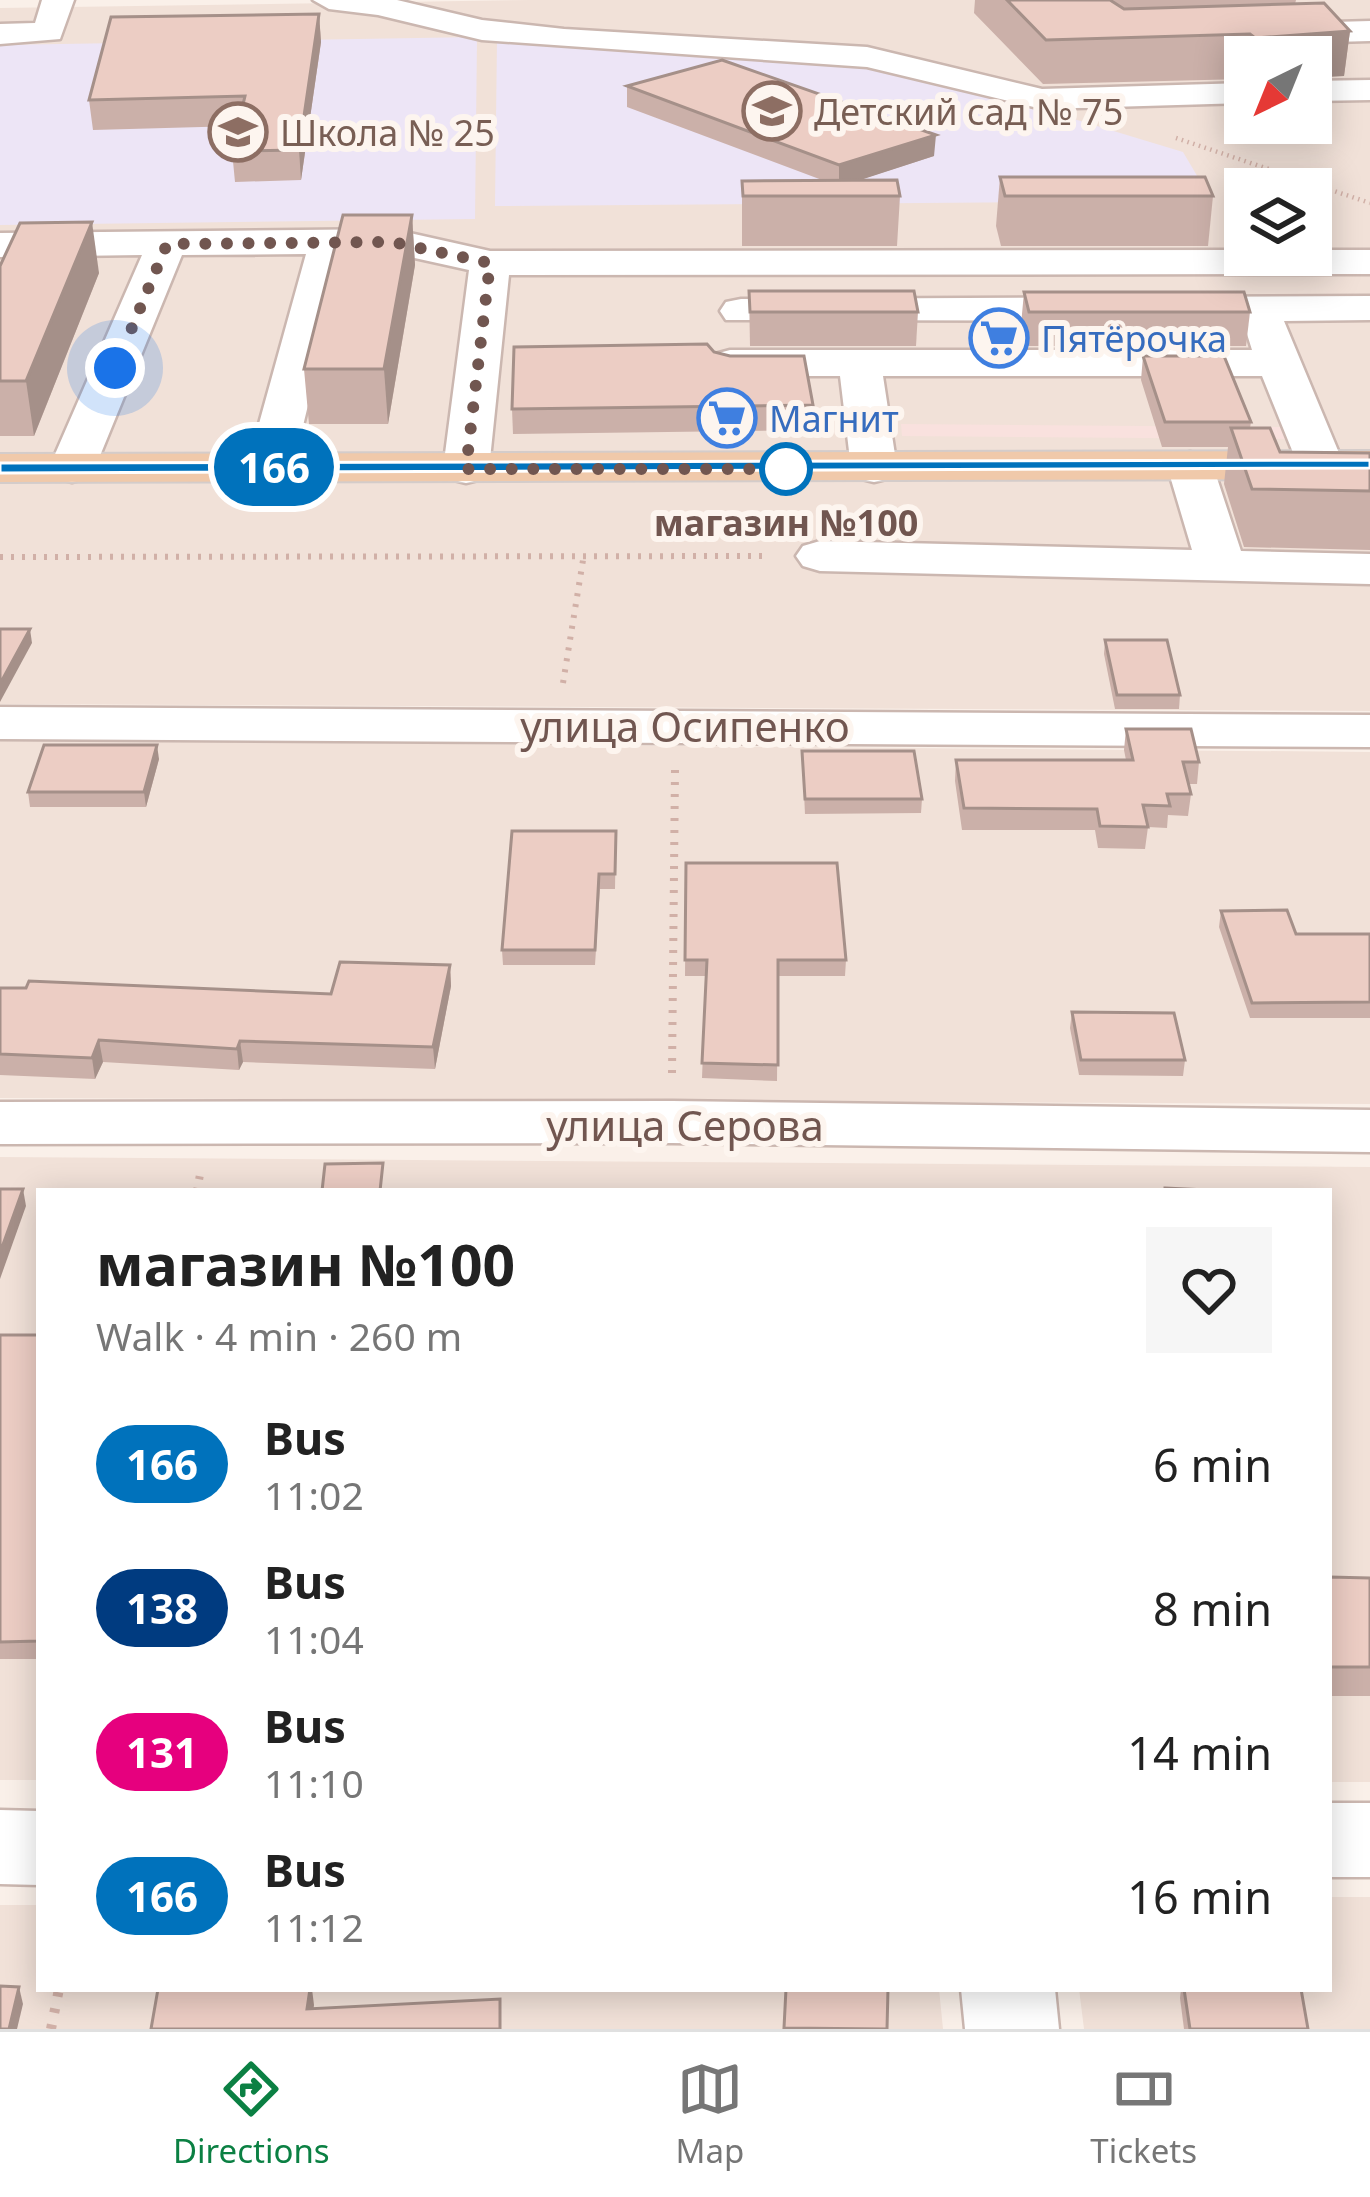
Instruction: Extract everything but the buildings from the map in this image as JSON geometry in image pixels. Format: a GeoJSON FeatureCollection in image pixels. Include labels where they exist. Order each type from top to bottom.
{"type":"FeatureCollection","features":[{"type":"Feature","properties":{"kind":"main road"},"geometry":{"type":"LineString","coordinates":[[0,468],[1370,465]]}},
{"type":"Feature","properties":{"kind":"street"},"geometry":{"type":"LineString","coordinates":[[0,34],[48,32],[58,0]]}},
{"type":"Feature","properties":{"kind":"street"},"geometry":{"type":"LineString","coordinates":[[329,0],[378,5],[482,30],[564,39],[867,57],[1042,99],[1224,94]]}},
{"type":"Feature","properties":{"kind":"street"},"geometry":{"type":"LineString","coordinates":[[1234,34],[1370,31]]}},
{"type":"Feature","properties":{"kind":"street"},"geometry":{"type":"LineString","coordinates":[[1332,91],[1370,90]]}},
{"type":"Feature","properties":{"kind":"street"},"geometry":{"type":"LineString","coordinates":[[0,245],[392,242],[490,263],[1370,262]]}},
{"type":"Feature","properties":{"kind":"street"},"geometry":{"type":"LineString","coordinates":[[270,467],[328,243]]}},
{"type":"Feature","properties":{"kind":"street"},"geometry":{"type":"LineString","coordinates":[[73,468],[167,244]]}},
{"type":"Feature","properties":{"kind":"street"},"geometry":{"type":"LineString","coordinates":[[466,469],[490,263]]}},
{"type":"Feature","properties":{"kind":"street"},"geometry":{"type":"LineString","coordinates":[[741,311],[1370,308]]}},
{"type":"Feature","properties":{"kind":"street"},"geometry":{"type":"LineString","coordinates":[[1259,309],[1321,465]]}},
{"type":"Feature","properties":{"kind":"street"},"geometry":{"type":"LineString","coordinates":[[730,363],[1278,363]]}},
{"type":"Feature","properties":{"kind":"street"},"geometry":{"type":"LineString","coordinates":[[860,363],[874,468]]}},
{"type":"Feature","properties":{"kind":"street"},"geometry":{"type":"LineString","coordinates":[[1190,466],[1221,565]]}},
{"type":"Feature","properties":{"kind":"street"},"geometry":{"type":"LineString","coordinates":[[820,556],[1370,569]]}},
{"type":"Feature","properties":{"kind":"street","name":"улица Осипенко"},"geometry":{"type":"LineString","coordinates":[[0,723],[1370,730]]}},
{"type":"Feature","properties":{"kind":"street","name":"улица Серова"},"geometry":{"type":"LineString","coordinates":[[0,1123],[672,1122],[1370,1131]]}},
{"type":"Feature","properties":{"kind":"street"},"geometry":{"type":"LineString","coordinates":[[1332,1840],[1370,1840]]}},
{"type":"Feature","properties":{"kind":"street"},"geometry":{"type":"LineString","coordinates":[[0,1847],[36,1848]]}},
{"type":"Feature","properties":{"kind":"street"},"geometry":{"type":"LineString","coordinates":[[1008,1992],[1012,2029]]}},
{"type":"Feature","properties":{"kind":"path"},"geometry":{"type":"LineString","coordinates":[[1174,137],[1370,203]]}},
{"type":"Feature","properties":{"kind":"path"},"geometry":{"type":"LineString","coordinates":[[556,724],[584,554]]}},
{"type":"Feature","properties":{"kind":"path"},"geometry":{"type":"LineString","coordinates":[[0,557],[820,556]]}},
{"type":"Feature","properties":{"kind":"path"},"geometry":{"type":"LineString","coordinates":[[672,1122],[676,724]]}},
{"type":"Feature","properties":{"kind":"path"},"geometry":{"type":"LineString","coordinates":[[51,2029],[58,1992]]}},
{"type":"Feature","properties":{"kind":"shaded area"},"geometry":{"type":"Polygon","coordinates":[[[530,0],[1370,0],[1370,450],[0,454],[0,8],[530,0]]]}},
{"type":"Feature","properties":{"kind":"shaded area","name":"Школа № 25"},"geometry":{"type":"Polygon","coordinates":[[[477,37],[475,219],[0,225],[0,45],[477,37]]]}},
{"type":"Feature","properties":{"kind":"shaded area","name":"Детский сад № 75"},"geometry":{"type":"Polygon","coordinates":[[[497,39],[912,70],[1183,152],[1212,201],[495,206],[497,39]]]}},
{"type":"Feature","properties":{"kind":"shaded area"},"geometry":{"type":"Polygon","coordinates":[[[901,424],[1282,427],[1287,439],[902,436],[901,424]]]}},
{"type":"Feature","properties":{"kind":"shaded area"},"geometry":{"type":"Polygon","coordinates":[[[1370,480],[1370,711],[0,704],[0,484],[1370,480]]]}},
{"type":"Feature","properties":{"kind":"shaded area"},"geometry":{"type":"Polygon","coordinates":[[[0,740],[1370,752],[1370,1104],[0,1098],[0,740]]]}},
{"type":"Feature","properties":{"kind":"shaded area"},"geometry":{"type":"Polygon","coordinates":[[[0,1157],[1370,1167],[1370,1782],[1332,1782],[1332,1188],[36,1188],[36,1780],[0,1780],[0,1157]]]}},
{"type":"Feature","properties":{"kind":"shaded area"},"geometry":{"type":"Polygon","coordinates":[[[1332,1897],[1370,1897],[1370,2029],[1084,2029],[1079,1992],[1332,1992],[1332,1897]]]}},
{"type":"Feature","properties":{"kind":"shaded area"},"geometry":{"type":"Polygon","coordinates":[[[0,1905],[36,1905],[36,1992],[939,1992],[943,2029],[0,2029],[0,1905]]]}},
{"type":"Feature","properties":{"kind":"bus line","name":"166"},"geometry":{"type":"LineString","coordinates":[[0,468],[1370,465]]}},
{"type":"Feature","properties":{"kind":"place","name":"Детский сад № 75"},"geometry":{"type":"Point","coordinates":[772,111]}},
{"type":"Feature","properties":{"kind":"place","name":"Школа № 25"},"geometry":{"type":"Point","coordinates":[238,132]}},
{"type":"Feature","properties":{"kind":"place","name":"Пятёрочка"},"geometry":{"type":"Point","coordinates":[999,338]}},
{"type":"Feature","properties":{"kind":"place","name":"Магнит"},"geometry":{"type":"Point","coordinates":[727,418]}},
{"type":"Feature","properties":{"kind":"place","name":"магазин №100"},"geometry":{"type":"Point","coordinates":[786,469]}},
{"type":"Feature","properties":{"kind":"route"},"geometry":{"type":"LineString","coordinates":[[115,368],[167,244],[392,242],[490,263],[466,469],[786,469]]}}]}
